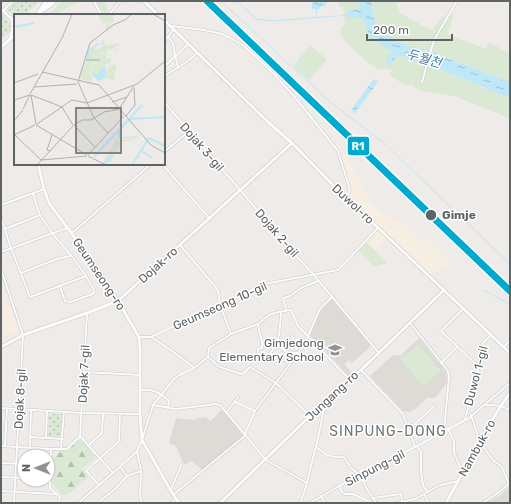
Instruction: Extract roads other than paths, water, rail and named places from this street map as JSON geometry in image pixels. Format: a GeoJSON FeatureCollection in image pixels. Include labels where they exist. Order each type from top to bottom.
{"type":"FeatureCollection","features":[{"type":"Feature","properties":{"kind":"street"},"geometry":{"type":"LineString","coordinates":[[10,39],[13,28],[13,19],[2,10],[13,1]]}},
{"type":"Feature","properties":{"kind":"street"},"geometry":{"type":"LineString","coordinates":[[36,14],[46,1]]}},
{"type":"Feature","properties":{"kind":"street"},"geometry":{"type":"LineString","coordinates":[[36,14],[51,1]]}},
{"type":"Feature","properties":{"kind":"street"},"geometry":{"type":"LineString","coordinates":[[36,14],[50,6],[55,1]]}},
{"type":"Feature","properties":{"kind":"street"},"geometry":{"type":"LineString","coordinates":[[94,1],[101,14]]}},
{"type":"Feature","properties":{"kind":"street"},"geometry":{"type":"LineString","coordinates":[[110,14],[120,1]]}},
{"type":"Feature","properties":{"kind":"street"},"geometry":{"type":"LineString","coordinates":[[144,1],[157,14]]}},
{"type":"Feature","properties":{"kind":"street"},"geometry":{"type":"LineString","coordinates":[[422,80],[433,42],[457,1]]}},
{"type":"Feature","properties":{"kind":"street","name":"Duwol-ro"},"geometry":{"type":"LineString","coordinates":[[165,21],[269,123],[292,143],[331,183],[510,353]]}},
{"type":"Feature","properties":{"kind":"street"},"geometry":{"type":"LineString","coordinates":[[169,25],[222,34],[244,46],[270,70],[294,95],[338,151],[350,190],[346,197]]}},
{"type":"Feature","properties":{"kind":"street"},"geometry":{"type":"LineString","coordinates":[[165,40],[173,30]]}},
{"type":"Feature","properties":{"kind":"street"},"geometry":{"type":"LineString","coordinates":[[1,48],[14,36]]}},
{"type":"Feature","properties":{"kind":"street"},"geometry":{"type":"LineString","coordinates":[[168,36],[176,51],[178,68]]}},
{"type":"Feature","properties":{"kind":"street"},"geometry":{"type":"LineString","coordinates":[[165,67],[188,44]]}},
{"type":"Feature","properties":{"kind":"street"},"geometry":{"type":"LineString","coordinates":[[165,79],[166,75],[188,61],[197,53]]}},
{"type":"Feature","properties":{"kind":"street","name":"Dojak 3-gil"},"geometry":{"type":"LineString","coordinates":[[165,103],[241,190]]}},
{"type":"Feature","properties":{"kind":"street"},"geometry":{"type":"LineString","coordinates":[[165,151],[189,131]]}},
{"type":"Feature","properties":{"kind":"street","name":"Dojak-ro"},"geometry":{"type":"LineString","coordinates":[[1,346],[23,335],[118,301],[292,143]]}},
{"type":"Feature","properties":{"kind":"street","name":"Geumseong-ro"},"geometry":{"type":"LineString","coordinates":[[38,165],[49,203],[95,265],[139,337],[141,390],[140,414],[142,440],[179,503]]}},
{"type":"Feature","properties":{"kind":"street"},"geometry":{"type":"LineString","coordinates":[[72,233],[150,165]]}},
{"type":"Feature","properties":{"kind":"street"},"geometry":{"type":"LineString","coordinates":[[163,165],[210,219]]}},
{"type":"Feature","properties":{"kind":"street"},"geometry":{"type":"LineString","coordinates":[[1,206],[44,189]]}},
{"type":"Feature","properties":{"kind":"street","name":"Dojak 2-gil"},"geometry":{"type":"LineString","coordinates":[[241,190],[379,353]]}},
{"type":"Feature","properties":{"kind":"street"},"geometry":{"type":"LineString","coordinates":[[33,194],[40,215],[52,233],[71,255],[94,290],[93,294],[70,302],[65,301],[60,286]]}},
{"type":"Feature","properties":{"kind":"street"},"geometry":{"type":"LineString","coordinates":[[5,229],[40,215]]}},
{"type":"Feature","properties":{"kind":"street"},"geometry":{"type":"LineString","coordinates":[[1,218],[30,297],[86,276]]}},
{"type":"Feature","properties":{"kind":"street"},"geometry":{"type":"LineString","coordinates":[[1,252],[67,228]]}},
{"type":"Feature","properties":{"kind":"street","name":"Geumseong 10-gil"},"geometry":{"type":"LineString","coordinates":[[139,337],[151,337],[264,284],[338,270],[378,228]]}},
{"type":"Feature","properties":{"kind":"street"},"geometry":{"type":"LineString","coordinates":[[180,245],[218,290],[220,305],[231,334]]}},
{"type":"Feature","properties":{"kind":"street"},"geometry":{"type":"LineString","coordinates":[[21,273],[56,259],[71,255]]}},
{"type":"Feature","properties":{"kind":"street"},"geometry":{"type":"LineString","coordinates":[[1,269],[23,335]]}},
{"type":"Feature","properties":{"kind":"street"},"geometry":{"type":"LineString","coordinates":[[286,310],[283,298],[290,296],[301,288],[318,281]]}},
{"type":"Feature","properties":{"kind":"street","name":"Jungang-ro"},"geometry":{"type":"LineString","coordinates":[[220,503],[444,290]]}},
{"type":"Feature","properties":{"kind":"street"},"geometry":{"type":"LineString","coordinates":[[173,495],[245,435],[255,411],[299,353],[317,314],[332,297]]}},
{"type":"Feature","properties":{"kind":"street"},"geometry":{"type":"LineString","coordinates":[[463,309],[441,331],[479,367]]}},
{"type":"Feature","properties":{"kind":"street"},"geometry":{"type":"LineString","coordinates":[[78,503],[137,451],[153,405],[175,378],[194,368],[208,358],[209,348],[231,334],[258,324],[269,315],[291,310],[298,326],[350,380]]}},
{"type":"Feature","properties":{"kind":"street"},"geometry":{"type":"LineString","coordinates":[[268,361],[269,354],[276,344],[281,312]]}},
{"type":"Feature","properties":{"kind":"street","name":"Dojak 7-gil"},"geometry":{"type":"LineString","coordinates":[[80,436],[87,313]]}},
{"type":"Feature","properties":{"kind":"street"},"geometry":{"type":"LineString","coordinates":[[410,323],[448,371],[449,377],[444,430]]}},
{"type":"Feature","properties":{"kind":"street"},"geometry":{"type":"LineString","coordinates":[[258,324],[262,348],[258,349],[257,360],[293,360]]}},
{"type":"Feature","properties":{"kind":"street","name":"Dojak 8-gil"},"geometry":{"type":"LineString","coordinates":[[17,447],[23,335]]}},
{"type":"Feature","properties":{"kind":"street"},"geometry":{"type":"LineString","coordinates":[[291,335],[298,345],[304,345]]}},
{"type":"Feature","properties":{"kind":"street","name":"Duwol 1-gil"},"geometry":{"type":"LineString","coordinates":[[465,419],[479,367],[483,343],[491,335]]}},
{"type":"Feature","properties":{"kind":"street","name":"Geumseong 10-gil"},"geometry":{"type":"LineString","coordinates":[[151,337],[170,349],[194,368]]}},
{"type":"Feature","properties":{"kind":"street"},"geometry":{"type":"LineString","coordinates":[[504,347],[510,340]]}},
{"type":"Feature","properties":{"kind":"street"},"geometry":{"type":"LineString","coordinates":[[276,344],[286,352],[299,353]]}},
{"type":"Feature","properties":{"kind":"street"},"geometry":{"type":"LineString","coordinates":[[441,363],[457,346]]}},
{"type":"Feature","properties":{"kind":"street"},"geometry":{"type":"LineString","coordinates":[[208,358],[220,367],[241,374],[250,367],[276,383],[310,416]]}},
{"type":"Feature","properties":{"kind":"street"},"geometry":{"type":"LineString","coordinates":[[361,370],[403,414],[416,447],[421,452],[423,485],[429,503]]}},
{"type":"Feature","properties":{"kind":"street"},"geometry":{"type":"LineString","coordinates":[[84,372],[140,375]]}},
{"type":"Feature","properties":{"kind":"street","name":"Sinpung-gil"},"geometry":{"type":"LineString","coordinates":[[310,503],[320,496],[416,447],[465,419],[510,383]]}},
{"type":"Feature","properties":{"kind":"street"},"geometry":{"type":"LineString","coordinates":[[141,390],[150,390],[162,394],[169,401],[168,408]]}},
{"type":"Feature","properties":{"kind":"street","name":"Nambuk-ro"},"geometry":{"type":"LineString","coordinates":[[446,503],[480,442],[510,393]]}},
{"type":"Feature","properties":{"kind":"street"},"geometry":{"type":"LineString","coordinates":[[226,413],[238,397]]}},
{"type":"Feature","properties":{"kind":"street"},"geometry":{"type":"LineString","coordinates":[[235,402],[255,411]]}},
{"type":"Feature","properties":{"kind":"street"},"geometry":{"type":"LineString","coordinates":[[300,503],[307,483],[316,447],[325,403]]}},
{"type":"Feature","properties":{"kind":"street"},"geometry":{"type":"LineString","coordinates":[[153,405],[176,409],[216,404],[221,406],[266,460],[307,483]]}},
{"type":"Feature","properties":{"kind":"street"},"geometry":{"type":"LineString","coordinates":[[484,405],[501,406],[510,411]]}},
{"type":"Feature","properties":{"kind":"street"},"geometry":{"type":"LineString","coordinates":[[407,427],[416,424],[434,406]]}},
{"type":"Feature","properties":{"kind":"street"},"geometry":{"type":"LineString","coordinates":[[1,408],[103,414],[140,414]]}},
{"type":"Feature","properties":{"kind":"street"},"geometry":{"type":"LineString","coordinates":[[5,446],[7,409]]}},
{"type":"Feature","properties":{"kind":"street"},"geometry":{"type":"LineString","coordinates":[[1,446],[30,448],[31,410]]}},
{"type":"Feature","properties":{"kind":"street"},"geometry":{"type":"LineString","coordinates":[[46,438],[47,411]]}},
{"type":"Feature","properties":{"kind":"street","name":"Dojak 7-gil"},"geometry":{"type":"LineString","coordinates":[[61,450],[64,412]]}},
{"type":"Feature","properties":{"kind":"street"},"geometry":{"type":"LineString","coordinates":[[89,445],[102,433],[103,414]]}},
{"type":"Feature","properties":{"kind":"street"},"geometry":{"type":"LineString","coordinates":[[99,486],[86,471],[119,441],[120,414]]}},
{"type":"Feature","properties":{"kind":"street"},"geometry":{"type":"LineString","coordinates":[[471,415],[480,442],[492,460],[502,467],[509,483],[495,495],[482,503]]}},
{"type":"Feature","properties":{"kind":"street"},"geometry":{"type":"LineString","coordinates":[[1,423],[6,423]]}},
{"type":"Feature","properties":{"kind":"street"},"geometry":{"type":"LineString","coordinates":[[448,428],[454,442],[454,452],[463,472]]}},
{"type":"Feature","properties":{"kind":"street"},"geometry":{"type":"LineString","coordinates":[[56,450],[67,449],[80,436],[113,473]]}},
{"type":"Feature","properties":{"kind":"street"},"geometry":{"type":"LineString","coordinates":[[31,437],[62,439]]}},
{"type":"Feature","properties":{"kind":"street"},"geometry":{"type":"LineString","coordinates":[[316,447],[329,456],[338,458],[344,457],[350,467],[360,476],[376,503]]}},
{"type":"Feature","properties":{"kind":"street"},"geometry":{"type":"LineString","coordinates":[[137,451],[141,471],[140,496],[142,503]]}},
{"type":"Feature","properties":{"kind":"street"},"geometry":{"type":"LineString","coordinates":[[1,463],[16,463]]}},
{"type":"Feature","properties":{"kind":"street"},"geometry":{"type":"LineString","coordinates":[[171,491],[180,465]]}},
{"type":"Feature","properties":{"kind":"street"},"geometry":{"type":"LineString","coordinates":[[120,467],[127,476]]}},
{"type":"Feature","properties":{"kind":"street","name":"Dojak 8-gil"},"geometry":{"type":"LineString","coordinates":[[14,503],[16,470]]}},
{"type":"Feature","properties":{"kind":"street"},"geometry":{"type":"LineString","coordinates":[[100,503],[101,500],[115,489],[127,476],[141,471]]}},
{"type":"Feature","properties":{"kind":"street"},"geometry":{"type":"LineString","coordinates":[[1,477],[15,478]]}},
{"type":"Feature","properties":{"kind":"street"},"geometry":{"type":"LineString","coordinates":[[396,503],[415,499],[440,485],[459,480]]}},
{"type":"Feature","properties":{"kind":"street","name":"Sinpung-gil"},"geometry":{"type":"LineString","coordinates":[[339,486],[345,494],[354,494],[372,503]]}},
{"type":"Feature","properties":{"kind":"street"},"geometry":{"type":"LineString","coordinates":[[50,488],[60,497],[60,503]]}},
{"type":"Feature","properties":{"kind":"street"},"geometry":{"type":"LineString","coordinates":[[1,491],[56,494]]}},
{"type":"Feature","properties":{"kind":"street"},"geometry":{"type":"LineString","coordinates":[[373,498],[401,494],[402,502]]}},
{"type":"Feature","properties":{"kind":"street"},"geometry":{"type":"LineString","coordinates":[[320,496],[325,503]]}},
{"type":"Feature","properties":{"kind":"street"},"geometry":{"type":"LineString","coordinates":[[171,503],[176,499]]}},
{"type":"Feature","properties":{"kind":"water"},"geometry":{"type":"Polygon","coordinates":[[[312,1],[326,1],[326,6],[320,7],[320,9],[312,9],[312,1]]]}},
{"type":"Feature","properties":{"kind":"water","name":"두월천"},"geometry":{"type":"Polygon","coordinates":[[[359,1],[371,1],[378,29],[405,45],[429,51],[510,82],[510,98],[435,67],[398,55],[390,65],[387,64],[387,58],[392,52],[370,37],[362,18],[349,18],[347,10],[359,9],[359,1]]]}},
{"type":"Feature","properties":{"kind":"water"},"geometry":{"type":"Polygon","coordinates":[[[374,79],[378,82],[355,113],[351,110],[374,79]]]}},
{"type":"Feature","properties":{"kind":"waterway"},"geometry":{"type":"LineString","coordinates":[[8,12],[20,1]]}},
{"type":"Feature","properties":{"kind":"waterway"},"geometry":{"type":"LineString","coordinates":[[221,1],[330,102],[384,143],[510,264]]}},
{"type":"Feature","properties":{"kind":"waterway"},"geometry":{"type":"LineString","coordinates":[[237,1],[256,19],[272,21],[336,16]]}},
{"type":"Feature","properties":{"kind":"waterway"},"geometry":{"type":"LineString","coordinates":[[316,9],[317,18]]}},
{"type":"Feature","properties":{"kind":"waterway"},"geometry":{"type":"LineString","coordinates":[[1,18],[4,15]]}},
{"type":"Feature","properties":{"kind":"waterway"},"geometry":{"type":"LineString","coordinates":[[340,16],[349,15]]}},
{"type":"Feature","properties":{"kind":"waterway"},"geometry":{"type":"LineString","coordinates":[[483,290],[510,304]]}},
{"type":"Feature","properties":{"kind":"railway"},"geometry":{"type":"LineString","coordinates":[[207,1],[510,291]]}},
{"type":"Feature","properties":{"kind":"place","name":"Gimje"},"geometry":{"type":"Point","coordinates":[431,215]}},
{"type":"Feature","properties":{"kind":"place","name":"Gimjedong Elementary School"},"geometry":{"type":"Point","coordinates":[335,350]}},
{"type":"Feature","properties":{"kind":"district","name":"SINPUNG-DONG"},"geometry":{"type":"Point","coordinates":[388,431]}}]}
